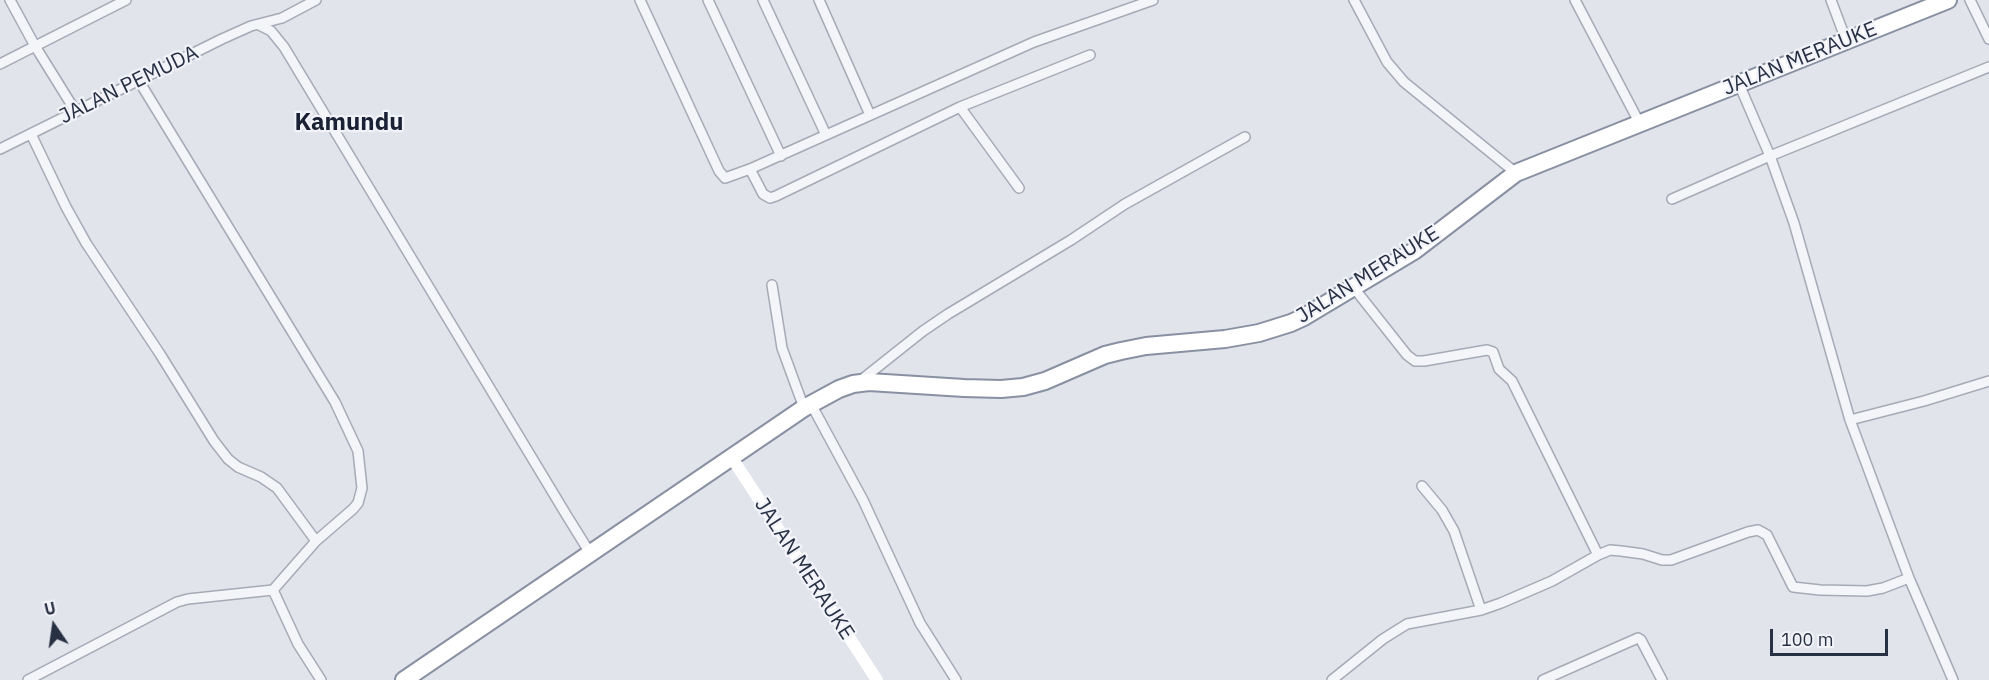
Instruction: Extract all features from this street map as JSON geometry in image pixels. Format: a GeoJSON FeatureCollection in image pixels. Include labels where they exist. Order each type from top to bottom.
{"type":"FeatureCollection","features":[{"type":"Feature","properties":{"kind":"highway","name":"JALAN MERAUKE"},"geometry":{"type":"LineString","coordinates":[[404,680],[808,406],[839,389],[858,383],[1001,389],[1033,385],[1105,355],[1121,351],[1146,346],[1225,339],[1278,327],[1304,317],[1414,251],[1516,173],[1948,0]]}},
{"type":"Feature","properties":{"kind":"street"},"geometry":{"type":"LineString","coordinates":[[10,0],[34,46],[76,112]]}},
{"type":"Feature","properties":{"kind":"street"},"geometry":{"type":"LineString","coordinates":[[0,64],[126,0]]}},
{"type":"Feature","properties":{"kind":"street","name":"JALAN PEMUDA"},"geometry":{"type":"LineString","coordinates":[[0,149],[222,39],[289,15],[316,0]]}},
{"type":"Feature","properties":{"kind":"street"},"geometry":{"type":"LineString","coordinates":[[640,0],[721,174],[727,178],[750,170],[1034,42],[1154,0]]}},
{"type":"Feature","properties":{"kind":"street"},"geometry":{"type":"LineString","coordinates":[[708,0],[781,156]]}},
{"type":"Feature","properties":{"kind":"street"},"geometry":{"type":"LineString","coordinates":[[763,0],[826,135]]}},
{"type":"Feature","properties":{"kind":"street"},"geometry":{"type":"LineString","coordinates":[[819,0],[870,115]]}},
{"type":"Feature","properties":{"kind":"street"},"geometry":{"type":"LineString","coordinates":[[1354,0],[1387,62],[1404,82],[1516,173]]}},
{"type":"Feature","properties":{"kind":"street"},"geometry":{"type":"LineString","coordinates":[[1575,0],[1640,124]]}},
{"type":"Feature","properties":{"kind":"street"},"geometry":{"type":"LineString","coordinates":[[1831,0],[1846,40]]}},
{"type":"Feature","properties":{"kind":"street"},"geometry":{"type":"LineString","coordinates":[[1970,0],[1989,39]]}},
{"type":"Feature","properties":{"kind":"street"},"geometry":{"type":"LineString","coordinates":[[259,25],[271,31],[284,47],[590,553]]}},
{"type":"Feature","properties":{"kind":"street"},"geometry":{"type":"LineString","coordinates":[[750,170],[763,194],[770,198],[776,196],[960,107],[1090,55]]}},
{"type":"Feature","properties":{"kind":"street"},"geometry":{"type":"LineString","coordinates":[[1672,199],[1770,156],[1989,67]]}},
{"type":"Feature","properties":{"kind":"street"},"geometry":{"type":"LineString","coordinates":[[28,680],[177,602],[273,590],[316,542],[349,514],[360,499],[361,461],[335,402],[139,81]]}},
{"type":"Feature","properties":{"kind":"street"},"geometry":{"type":"LineString","coordinates":[[1739,84],[1770,156],[1794,223],[1850,420],[1909,578],[1953,680]]}},
{"type":"Feature","properties":{"kind":"street"},"geometry":{"type":"LineString","coordinates":[[960,107],[1019,188]]}},
{"type":"Feature","properties":{"kind":"street"},"geometry":{"type":"LineString","coordinates":[[31,134],[86,243],[160,354],[214,441],[228,459],[238,467],[261,477],[277,488],[316,542]]}},
{"type":"Feature","properties":{"kind":"street"},"geometry":{"type":"LineString","coordinates":[[858,383],[922,331],[948,314],[1071,240],[1135,198],[1245,137]]}},
{"type":"Feature","properties":{"kind":"street"},"geometry":{"type":"LineString","coordinates":[[772,285],[782,348],[808,406],[863,500],[916,615],[956,680]]}},
{"type":"Feature","properties":{"kind":"street"},"geometry":{"type":"LineString","coordinates":[[1354,288],[1407,355],[1415,361],[1487,350],[1493,352],[1500,369],[1512,381],[1598,555]]}},
{"type":"Feature","properties":{"kind":"street"},"geometry":{"type":"LineString","coordinates":[[1850,420],[1989,381]]}},
{"type":"Feature","properties":{"kind":"street","name":"JALAN MERAUKE"},"geometry":{"type":"LineString","coordinates":[[732,458],[877,680]]}},
{"type":"Feature","properties":{"kind":"street"},"geometry":{"type":"LineString","coordinates":[[1422,486],[1442,510],[1454,531],[1481,610]]}},
{"type":"Feature","properties":{"kind":"street"},"geometry":{"type":"LineString","coordinates":[[1332,680],[1383,639],[1407,624],[1481,610],[1534,590],[1610,550],[1671,560],[1758,530],[1767,535],[1793,587],[1867,591],[1883,588],[1909,578]]}},
{"type":"Feature","properties":{"kind":"street"},"geometry":{"type":"LineString","coordinates":[[273,590],[298,644],[321,680]]}},
{"type":"Feature","properties":{"kind":"street"},"geometry":{"type":"LineString","coordinates":[[1543,680],[1564,676],[1638,638],[1662,680]]}},
{"type":"Feature","properties":{"kind":"district","name":"Kamundu"},"geometry":{"type":"Point","coordinates":[349,123]}}]}
